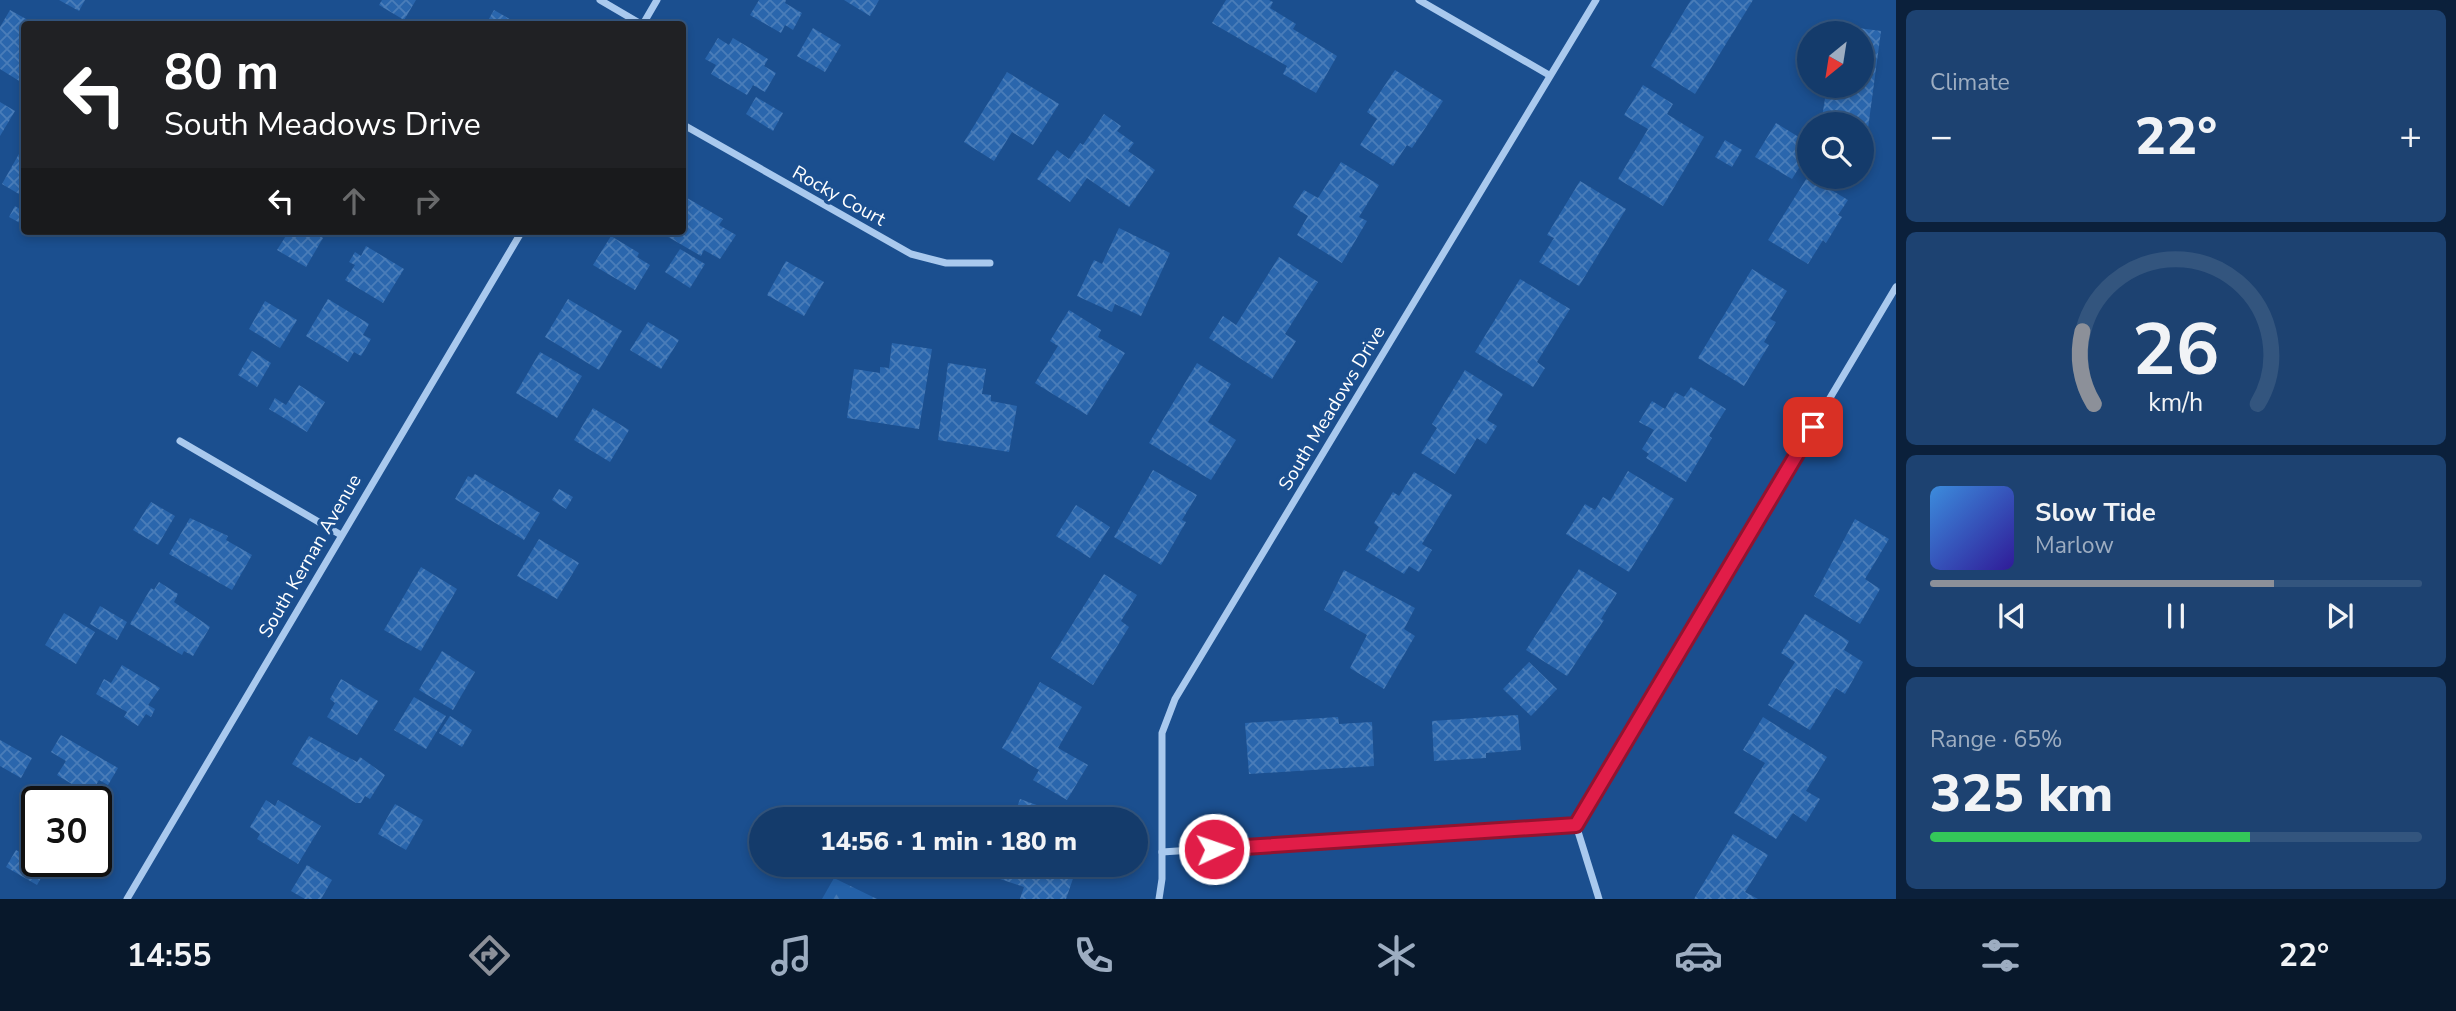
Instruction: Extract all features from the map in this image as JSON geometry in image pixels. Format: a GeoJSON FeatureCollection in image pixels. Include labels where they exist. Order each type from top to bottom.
{"type":"FeatureCollection","features":[{"type":"Feature","properties":{"kind":"street"},"geometry":{"type":"LineString","coordinates":[[600,0],[637,21]]}},
{"type":"Feature","properties":{"kind":"street"},"geometry":{"type":"LineString","coordinates":[[644,21],[657,0]]}},
{"type":"Feature","properties":{"kind":"street"},"geometry":{"type":"LineString","coordinates":[[1419,0],[1549,75]]}},
{"type":"Feature","properties":{"kind":"street","name":"South Meadows Drive"},"geometry":{"type":"LineString","coordinates":[[1159,899],[1162,852],[1162,733],[1175,699],[1596,0]]}},
{"type":"Feature","properties":{"kind":"street","name":"Rocky Court"},"geometry":{"type":"LineString","coordinates":[[686,126],[911,254],[946,263],[990,263]]}},
{"type":"Feature","properties":{"kind":"street","name":"South Kernan Avenue"},"geometry":{"type":"LineString","coordinates":[[127,899],[520,235]]}},
{"type":"Feature","properties":{"kind":"street"},"geometry":{"type":"LineString","coordinates":[[1599,899],[1576,825],[1896,287]]}},
{"type":"Feature","properties":{"kind":"street"},"geometry":{"type":"LineString","coordinates":[[180,441],[341,535]]}},
{"type":"Feature","properties":{"kind":"street"},"geometry":{"type":"LineString","coordinates":[[1162,852],[1576,825]]}},
{"type":"Feature","properties":{"kind":"green space"},"geometry":{"type":"Polygon","coordinates":[[[834,878],[877,899],[822,899],[834,878]]]}},
{"type":"Feature","properties":{"kind":"building"},"geometry":{"type":"Polygon","coordinates":[[[59,0],[85,0],[79,11],[59,0]]]}},
{"type":"Feature","properties":{"kind":"building"},"geometry":{"type":"Polygon","coordinates":[[[382,0],[416,0],[404,20],[379,5],[382,0]]]}},
{"type":"Feature","properties":{"kind":"building"},"geometry":{"type":"Polygon","coordinates":[[[759,0],[786,0],[785,3],[802,13],[793,30],[785,25],[781,33],[750,15],[759,0]]]}},
{"type":"Feature","properties":{"kind":"building"},"geometry":{"type":"Polygon","coordinates":[[[844,0],[879,0],[870,16],[844,0]]]}},
{"type":"Feature","properties":{"kind":"building"},"geometry":{"type":"Polygon","coordinates":[[[1226,0],[1273,2],[1270,8],[1296,24],[1293,29],[1337,56],[1316,93],[1283,74],[1287,66],[1212,23],[1226,0]]]}},
{"type":"Feature","properties":{"kind":"building"},"geometry":{"type":"Polygon","coordinates":[[[1691,0],[1753,0],[1695,94],[1651,66],[1691,0]]]}},
{"type":"Feature","properties":{"kind":"building"},"geometry":{"type":"Polygon","coordinates":[[[10,10],[30,21],[21,21],[21,82],[0,69],[0,27],[10,10]]]}},
{"type":"Feature","properties":{"kind":"building"},"geometry":{"type":"Polygon","coordinates":[[[494,10],[513,21],[488,21],[494,10]]]}},
{"type":"Feature","properties":{"kind":"building"},"geometry":{"type":"Polygon","coordinates":[[[813,28],[841,45],[825,72],[797,56],[813,28]]]}},
{"type":"Feature","properties":{"kind":"building"},"geometry":{"type":"Polygon","coordinates":[[[1874,30],[1881,31],[1874,84],[1874,30]]]}},
{"type":"Feature","properties":{"kind":"building"},"geometry":{"type":"Polygon","coordinates":[[[718,38],[729,45],[733,38],[768,59],[764,66],[776,73],[765,92],[753,85],[747,95],[711,74],[716,65],[705,59],[718,38]]]}},
{"type":"Feature","properties":{"kind":"building"},"geometry":{"type":"Polygon","coordinates":[[[1395,70],[1443,101],[1412,148],[1407,145],[1393,166],[1360,145],[1377,119],[1367,112],[1395,70]]]}},
{"type":"Feature","properties":{"kind":"building"},"geometry":{"type":"Polygon","coordinates":[[[1007,72],[1059,104],[1033,145],[1012,132],[994,161],[964,142],[1007,72]]]}},
{"type":"Feature","properties":{"kind":"building"},"geometry":{"type":"Polygon","coordinates":[[[1643,85],[1673,104],[1667,114],[1704,137],[1663,206],[1618,179],[1648,129],[1624,115],[1643,85]]]}},
{"type":"Feature","properties":{"kind":"building"},"geometry":{"type":"Polygon","coordinates":[[[756,97],[783,113],[773,131],[746,114],[756,97]]]}},
{"type":"Feature","properties":{"kind":"building"},"geometry":{"type":"Polygon","coordinates":[[[1825,98],[1872,98],[1870,112],[1823,112],[1825,98]]]}},
{"type":"Feature","properties":{"kind":"building"},"geometry":{"type":"Polygon","coordinates":[[[0,102],[15,111],[0,136],[0,102]]]}},
{"type":"Feature","properties":{"kind":"building"},"geometry":{"type":"Polygon","coordinates":[[[1104,114],[1121,126],[1117,131],[1134,143],[1128,151],[1155,170],[1129,207],[1087,178],[1070,202],[1037,179],[1057,150],[1069,159],[1080,143],[1083,145],[1104,114]]]}},
{"type":"Feature","properties":{"kind":"building"},"geometry":{"type":"Polygon","coordinates":[[[1776,123],[1797,136],[1797,171],[1792,179],[1755,157],[1776,123]]]}},
{"type":"Feature","properties":{"kind":"building"},"geometry":{"type":"Polygon","coordinates":[[[1725,140],[1742,150],[1732,167],[1715,157],[1725,140]]]}},
{"type":"Feature","properties":{"kind":"building"},"geometry":{"type":"Polygon","coordinates":[[[21,150],[21,195],[2,184],[21,150]]]}},
{"type":"Feature","properties":{"kind":"building"},"geometry":{"type":"Polygon","coordinates":[[[1341,162],[1379,185],[1359,217],[1367,221],[1342,263],[1297,235],[1308,216],[1293,207],[1304,190],[1318,198],[1341,162]]]}},
{"type":"Feature","properties":{"kind":"building"},"geometry":{"type":"Polygon","coordinates":[[[1580,181],[1626,209],[1579,286],[1539,262],[1554,238],[1547,235],[1580,181]]]}},
{"type":"Feature","properties":{"kind":"building"},"geometry":{"type":"Polygon","coordinates":[[[1800,189],[1830,189],[1848,200],[1838,215],[1842,217],[1826,243],[1823,240],[1808,264],[1768,240],[1800,189]]]}},
{"type":"Feature","properties":{"kind":"building"},"geometry":{"type":"Polygon","coordinates":[[[686,197],[723,219],[719,225],[736,235],[720,259],[704,250],[701,256],[665,235],[686,235],[686,197]]]}},
{"type":"Feature","properties":{"kind":"building"},"geometry":{"type":"Polygon","coordinates":[[[15,206],[21,210],[20,223],[9,217],[15,206]]]}},
{"type":"Feature","properties":{"kind":"building"},"geometry":{"type":"Polygon","coordinates":[[[1119,228],[1170,253],[1141,316],[1115,304],[1112,312],[1077,296],[1094,260],[1102,264],[1119,228]]]}},
{"type":"Feature","properties":{"kind":"building"},"geometry":{"type":"Polygon","coordinates":[[[286,235],[318,235],[323,238],[306,267],[277,250],[286,235]]]}},
{"type":"Feature","properties":{"kind":"building"},"geometry":{"type":"Polygon","coordinates":[[[611,236],[639,253],[637,257],[650,265],[635,290],[593,265],[611,236]]]}},
{"type":"Feature","properties":{"kind":"building"},"geometry":{"type":"Polygon","coordinates":[[[366,246],[404,269],[383,303],[345,280],[355,265],[349,262],[355,252],[361,256],[366,246]]]}},
{"type":"Feature","properties":{"kind":"building"},"geometry":{"type":"Polygon","coordinates":[[[680,249],[705,264],[690,288],[665,272],[680,249]]]}},
{"type":"Feature","properties":{"kind":"building"},"geometry":{"type":"Polygon","coordinates":[[[1279,257],[1318,282],[1285,334],[1296,341],[1272,379],[1209,338],[1223,316],[1236,325],[1279,257]]]}},
{"type":"Feature","properties":{"kind":"building"},"geometry":{"type":"Polygon","coordinates":[[[786,261],[824,282],[804,316],[767,295],[786,261]]]}},
{"type":"Feature","properties":{"kind":"building"},"geometry":{"type":"Polygon","coordinates":[[[1752,269],[1787,291],[1770,319],[1776,322],[1764,342],[1769,345],[1744,386],[1698,358],[1752,269]]]}},
{"type":"Feature","properties":{"kind":"building"},"geometry":{"type":"Polygon","coordinates":[[[1520,279],[1570,309],[1537,362],[1545,368],[1533,387],[1475,352],[1520,279]]]}},
{"type":"Feature","properties":{"kind":"building"},"geometry":{"type":"Polygon","coordinates":[[[328,299],[369,324],[363,335],[371,339],[361,356],[354,352],[348,362],[306,336],[328,299]]]}},
{"type":"Feature","properties":{"kind":"building"},"geometry":{"type":"Polygon","coordinates":[[[568,299],[622,331],[599,370],[545,337],[568,299]]]}},
{"type":"Feature","properties":{"kind":"building"},"geometry":{"type":"Polygon","coordinates":[[[265,301],[297,320],[280,348],[249,329],[265,301]]]}},
{"type":"Feature","properties":{"kind":"building"},"geometry":{"type":"Polygon","coordinates":[[[1069,310],[1101,330],[1098,337],[1125,353],[1087,415],[1035,383],[1058,346],[1050,341],[1069,310]]]}},
{"type":"Feature","properties":{"kind":"building"},"geometry":{"type":"Polygon","coordinates":[[[648,322],[679,340],[661,369],[630,350],[648,322]]]}},
{"type":"Feature","properties":{"kind":"building"},"geometry":{"type":"Polygon","coordinates":[[[892,343],[932,349],[919,429],[847,418],[854,369],[880,373],[880,367],[889,368],[892,343]]]}},
{"type":"Feature","properties":{"kind":"building"},"geometry":{"type":"Polygon","coordinates":[[[252,351],[271,363],[257,387],[238,375],[252,351]]]}},
{"type":"Feature","properties":{"kind":"building"},"geometry":{"type":"Polygon","coordinates":[[[540,352],[582,376],[557,418],[516,393],[540,352]]]}},
{"type":"Feature","properties":{"kind":"building"},"geometry":{"type":"Polygon","coordinates":[[[948,363],[986,369],[982,394],[991,395],[991,401],[1017,406],[1009,452],[938,440],[948,363]]]}},
{"type":"Feature","properties":{"kind":"building"},"geometry":{"type":"Polygon","coordinates":[[[1197,363],[1231,384],[1208,422],[1236,440],[1211,480],[1149,443],[1197,363]]]}},
{"type":"Feature","properties":{"kind":"building"},"geometry":{"type":"Polygon","coordinates":[[[1465,370],[1503,394],[1487,420],[1497,426],[1486,444],[1477,438],[1455,474],[1421,453],[1437,428],[1432,424],[1465,370]]]}},
{"type":"Feature","properties":{"kind":"building"},"geometry":{"type":"Polygon","coordinates":[[[299,385],[325,402],[307,432],[269,409],[275,398],[286,405],[299,385]]]}},
{"type":"Feature","properties":{"kind":"building"},"geometry":{"type":"Polygon","coordinates":[[[1691,387],[1726,409],[1686,482],[1646,458],[1649,454],[1642,449],[1654,430],[1639,422],[1652,401],[1665,409],[1675,392],[1684,397],[1691,387]]]}},
{"type":"Feature","properties":{"kind":"building"},"geometry":{"type":"Polygon","coordinates":[[[593,408],[629,430],[610,462],[574,440],[593,408]]]}},
{"type":"Feature","properties":{"kind":"building"},"geometry":{"type":"Polygon","coordinates":[[[1153,470],[1197,495],[1182,520],[1186,522],[1161,565],[1114,537],[1153,470]]]}},
{"type":"Feature","properties":{"kind":"building"},"geometry":{"type":"Polygon","coordinates":[[[1628,471],[1674,499],[1629,572],[1566,534],[1585,504],[1595,510],[1603,497],[1610,501],[1628,471]]]}},
{"type":"Feature","properties":{"kind":"building"},"geometry":{"type":"Polygon","coordinates":[[[1414,472],[1452,495],[1422,544],[1432,550],[1419,572],[1409,566],[1404,574],[1365,550],[1379,527],[1374,523],[1393,492],[1399,496],[1414,472]]]}},
{"type":"Feature","properties":{"kind":"building"},"geometry":{"type":"Polygon","coordinates":[[[475,474],[540,513],[524,540],[455,499],[468,476],[472,478],[475,474]]]}},
{"type":"Feature","properties":{"kind":"building"},"geometry":{"type":"Polygon","coordinates":[[[559,489],[573,497],[566,509],[552,500],[559,489]]]}},
{"type":"Feature","properties":{"kind":"building"},"geometry":{"type":"Polygon","coordinates":[[[151,502],[175,516],[158,545],[133,530],[151,502]]]}},
{"type":"Feature","properties":{"kind":"building"},"geometry":{"type":"Polygon","coordinates":[[[1076,505],[1110,527],[1090,558],[1056,536],[1076,505]]]}},
{"type":"Feature","properties":{"kind":"building"},"geometry":{"type":"Polygon","coordinates":[[[190,518],[228,536],[226,540],[252,555],[232,590],[169,554],[190,518]]]}},
{"type":"Feature","properties":{"kind":"building"},"geometry":{"type":"Polygon","coordinates":[[[1855,519],[1889,539],[1865,579],[1880,589],[1860,624],[1814,596],[1855,519]]]}},
{"type":"Feature","properties":{"kind":"building"},"geometry":{"type":"Polygon","coordinates":[[[539,539],[579,563],[557,599],[517,576],[539,539]]]}},
{"type":"Feature","properties":{"kind":"building"},"geometry":{"type":"Polygon","coordinates":[[[421,567],[457,589],[421,651],[384,630],[421,567]]]}},
{"type":"Feature","properties":{"kind":"building"},"geometry":{"type":"Polygon","coordinates":[[[1579,569],[1617,593],[1601,619],[1604,620],[1567,676],[1526,650],[1579,569]]]}},
{"type":"Feature","properties":{"kind":"building"},"geometry":{"type":"Polygon","coordinates":[[[1344,570],[1415,608],[1404,629],[1415,636],[1384,689],[1350,668],[1367,635],[1324,610],[1344,570]]]}},
{"type":"Feature","properties":{"kind":"building"},"geometry":{"type":"Polygon","coordinates":[[[1104,574],[1137,595],[1121,621],[1129,627],[1093,685],[1051,658],[1104,574]]]}},
{"type":"Feature","properties":{"kind":"building"},"geometry":{"type":"Polygon","coordinates":[[[159,582],[178,594],[174,602],[210,627],[193,656],[184,651],[182,655],[130,624],[151,588],[154,590],[159,582]]]}},
{"type":"Feature","properties":{"kind":"building"},"geometry":{"type":"Polygon","coordinates":[[[100,606],[127,622],[117,640],[90,624],[100,606]]]}},
{"type":"Feature","properties":{"kind":"building"},"geometry":{"type":"Polygon","coordinates":[[[64,613],[95,632],[76,664],[45,645],[64,613]]]}},
{"type":"Feature","properties":{"kind":"building"},"geometry":{"type":"Polygon","coordinates":[[[1805,614],[1849,641],[1844,650],[1863,662],[1845,694],[1836,688],[1810,730],[1768,705],[1795,662],[1781,653],[1805,614]]]}},
{"type":"Feature","properties":{"kind":"building"},"geometry":{"type":"Polygon","coordinates":[[[442,651],[475,672],[453,710],[419,690],[442,651]]]}},
{"type":"Feature","properties":{"kind":"building"},"geometry":{"type":"Polygon","coordinates":[[[1529,662],[1557,689],[1531,716],[1503,689],[1529,662]]]}},
{"type":"Feature","properties":{"kind":"building"},"geometry":{"type":"Polygon","coordinates":[[[122,665],[160,688],[148,705],[155,709],[151,717],[146,714],[138,726],[124,717],[127,712],[96,694],[104,679],[111,683],[122,665]]]}},
{"type":"Feature","properties":{"kind":"building"},"geometry":{"type":"Polygon","coordinates":[[[341,679],[378,701],[357,735],[327,717],[335,703],[330,699],[341,679]]]}},
{"type":"Feature","properties":{"kind":"building"},"geometry":{"type":"Polygon","coordinates":[[[1040,682],[1082,707],[1058,748],[1088,765],[1067,800],[1033,780],[1039,770],[1002,748],[1040,682]]]}},
{"type":"Feature","properties":{"kind":"building"},"geometry":{"type":"Polygon","coordinates":[[[414,697],[446,716],[426,749],[394,730],[414,697]]]}},
{"type":"Feature","properties":{"kind":"building"},"geometry":{"type":"Polygon","coordinates":[[[1518,715],[1521,750],[1486,753],[1486,758],[1434,761],[1432,721],[1518,715]]]}},
{"type":"Feature","properties":{"kind":"building"},"geometry":{"type":"Polygon","coordinates":[[[450,716],[472,730],[462,747],[439,733],[450,716]]]}},
{"type":"Feature","properties":{"kind":"building"},"geometry":{"type":"Polygon","coordinates":[[[1338,717],[1339,724],[1372,722],[1374,766],[1249,774],[1245,723],[1338,717]]]}},
{"type":"Feature","properties":{"kind":"building"},"geometry":{"type":"Polygon","coordinates":[[[1763,717],[1827,757],[1806,791],[1820,799],[1806,822],[1793,813],[1776,839],[1734,813],[1765,763],[1743,750],[1763,717]]]}},
{"type":"Feature","properties":{"kind":"building"},"geometry":{"type":"Polygon","coordinates":[[[61,735],[118,768],[108,785],[99,780],[95,786],[75,786],[57,775],[66,761],[51,752],[61,735]]]}},
{"type":"Feature","properties":{"kind":"building"},"geometry":{"type":"Polygon","coordinates":[[[309,736],[357,762],[360,757],[385,775],[370,799],[365,796],[361,803],[356,803],[292,764],[309,736]]]}},
{"type":"Feature","properties":{"kind":"building"},"geometry":{"type":"Polygon","coordinates":[[[0,740],[32,758],[21,778],[0,766],[0,740]]]}},
{"type":"Feature","properties":{"kind":"building"},"geometry":{"type":"Polygon","coordinates":[[[1020,799],[1042,807],[1017,807],[1020,799]]]}},
{"type":"Feature","properties":{"kind":"building"},"geometry":{"type":"Polygon","coordinates":[[[266,800],[275,806],[278,800],[321,826],[298,864],[257,839],[260,834],[250,827],[266,800]]]}},
{"type":"Feature","properties":{"kind":"building"},"geometry":{"type":"Polygon","coordinates":[[[395,804],[423,820],[406,850],[378,834],[395,804]]]}},
{"type":"Feature","properties":{"kind":"building"},"geometry":{"type":"Polygon","coordinates":[[[1733,834],[1768,855],[1745,892],[1758,899],[1694,899],[1733,834]]]}},
{"type":"Feature","properties":{"kind":"building"},"geometry":{"type":"Polygon","coordinates":[[[16,850],[21,853],[21,876],[6,867],[16,850]]]}},
{"type":"Feature","properties":{"kind":"building"},"geometry":{"type":"Polygon","coordinates":[[[307,865],[332,880],[321,899],[305,899],[291,891],[307,865]]]}},
{"type":"Feature","properties":{"kind":"building"},"geometry":{"type":"Polygon","coordinates":[[[23,877],[42,877],[37,885],[23,877]]]}},
{"type":"Feature","properties":{"kind":"building"},"geometry":{"type":"Polygon","coordinates":[[[1074,877],[1066,899],[1020,899],[1024,887],[1000,879],[1074,877]]]}},
{"type":"Feature","properties":{"kind":"route"},"geometry":{"type":"LineString","coordinates":[[1214,849],[1576,825],[1813,427]]}}]}
